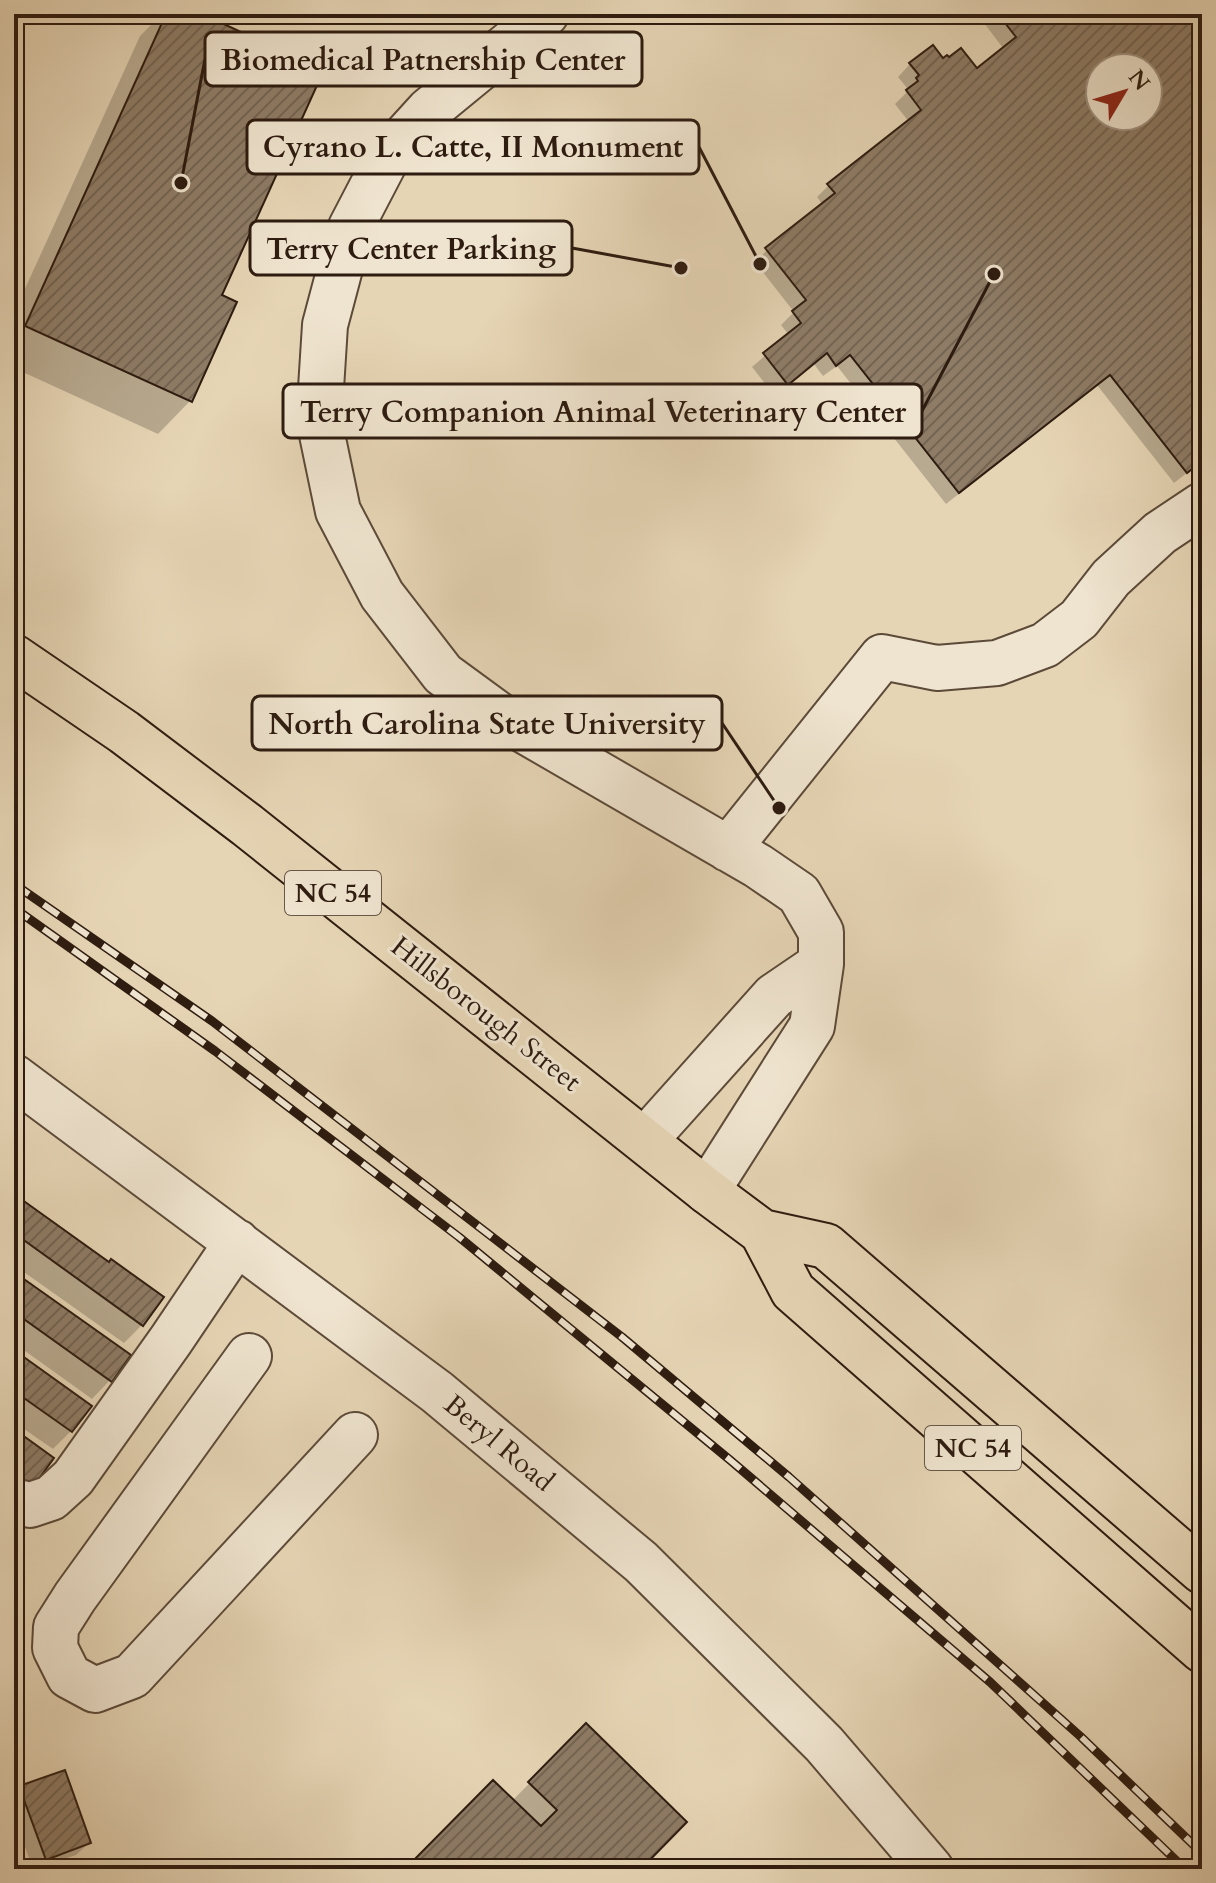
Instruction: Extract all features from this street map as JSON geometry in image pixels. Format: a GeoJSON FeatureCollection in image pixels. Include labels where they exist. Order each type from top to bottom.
{"type":"FeatureCollection","features":[{"type":"Feature","properties":{"kind":"main road","name":"Hillsborough Street"},"geometry":{"type":"LineString","coordinates":[[14,657],[124,732],[247,825],[762,1232],[826,1246],[1202,1571]]}},
{"type":"Feature","properties":{"kind":"main road","name":"Hillsborough Street"},"geometry":{"type":"LineString","coordinates":[[762,1232],[793,1291],[1202,1650]]}},
{"type":"Feature","properties":{"kind":"street"},"geometry":{"type":"LineString","coordinates":[[546,14],[429,110],[389,154],[351,227],[325,325],[319,420],[338,511],[382,595],[443,674],[506,720],[758,866],[799,894],[821,932],[821,964],[812,1026],[707,1191]]}},
{"type":"Feature","properties":{"kind":"street"},"geometry":{"type":"LineString","coordinates":[[728,849],[882,657],[937,668],[997,663],[1045,645],[1079,619],[1111,578],[1160,533],[1202,505]]}},
{"type":"Feature","properties":{"kind":"street"},"geometry":{"type":"LineString","coordinates":[[645,1140],[774,996],[821,964]]}},
{"type":"Feature","properties":{"kind":"street","name":"Beryl Road"},"geometry":{"type":"LineString","coordinates":[[14,1077],[437,1392],[641,1562],[824,1744],[931,1869]]}},
{"type":"Feature","properties":{"kind":"street"},"geometry":{"type":"LineString","coordinates":[[14,1501],[30,1505],[51,1498],[73,1478],[237,1242]]}},
{"type":"Feature","properties":{"kind":"street"},"geometry":{"type":"LineString","coordinates":[[249,1356],[56,1627],[55,1648],[69,1676],[95,1690],[132,1676],[355,1435]]}},
{"type":"Feature","properties":{"kind":"building"},"geometry":{"type":"Polygon","coordinates":[[[166,14],[202,14],[324,70],[222,295],[237,302],[192,402],[25,326],[166,14]]]}},
{"type":"Feature","properties":{"kind":"building"},"geometry":{"type":"Polygon","coordinates":[[[998,14],[1202,14],[1202,461],[1187,473],[1110,375],[959,493],[850,355],[836,366],[827,353],[788,385],[763,353],[801,323],[792,311],[806,300],[765,248],[835,193],[827,184],[921,110],[906,90],[918,81],[916,78],[919,75],[909,63],[933,45],[943,58],[961,48],[977,68],[1016,37],[998,14]]]}},
{"type":"Feature","properties":{"kind":"building"},"geometry":{"type":"Polygon","coordinates":[[[14,1194],[164,1297],[143,1326],[14,1233],[14,1194]]]}},
{"type":"Feature","properties":{"kind":"building"},"geometry":{"type":"Polygon","coordinates":[[[14,1272],[131,1355],[112,1382],[14,1312],[14,1272]]]}},
{"type":"Feature","properties":{"kind":"building"},"geometry":{"type":"Polygon","coordinates":[[[14,1350],[92,1406],[72,1432],[14,1391],[14,1350]]]}},
{"type":"Feature","properties":{"kind":"building"},"geometry":{"type":"Polygon","coordinates":[[[14,1429],[54,1458],[30,1491],[14,1479],[14,1429]]]}},
{"type":"Feature","properties":{"kind":"building"},"geometry":{"type":"Polygon","coordinates":[[[14,1546],[23,1552],[17,1561],[14,1559],[14,1546]]]}},
{"type":"Feature","properties":{"kind":"building"},"geometry":{"type":"Polygon","coordinates":[[[586,1723],[687,1822],[641,1869],[614,1869],[608,1863],[602,1869],[405,1869],[493,1780],[541,1826],[557,1810],[528,1782],[586,1723]]]}},
{"type":"Feature","properties":{"kind":"building"},"geometry":{"type":"Polygon","coordinates":[[[65,1770],[91,1843],[46,1860],[19,1786],[65,1770]]]}},
{"type":"Feature","properties":{"kind":"railway"},"geometry":{"type":"LineString","coordinates":[[14,884],[212,1021],[622,1337],[789,1477],[1080,1736],[1202,1853]]}},
{"type":"Feature","properties":{"kind":"railway"},"geometry":{"type":"LineString","coordinates":[[14,908],[215,1051],[459,1237],[730,1460],[990,1682],[1185,1869]]}},
{"type":"Feature","properties":{"kind":"place","name":"Biomedical Patnership Center"},"geometry":{"type":"Point","coordinates":[181,183]}},
{"type":"Feature","properties":{"kind":"place","name":"Cyrano L. Catte, II Monument"},"geometry":{"type":"Point","coordinates":[760,264]}},
{"type":"Feature","properties":{"kind":"place","name":"Terry Center Parking"},"geometry":{"type":"Point","coordinates":[681,268]}},
{"type":"Feature","properties":{"kind":"place","name":"Terry Companion Animal Veterinary Center"},"geometry":{"type":"Point","coordinates":[994,274]}},
{"type":"Feature","properties":{"kind":"place","name":"North Carolina State University"},"geometry":{"type":"Point","coordinates":[779,808]}}]}
